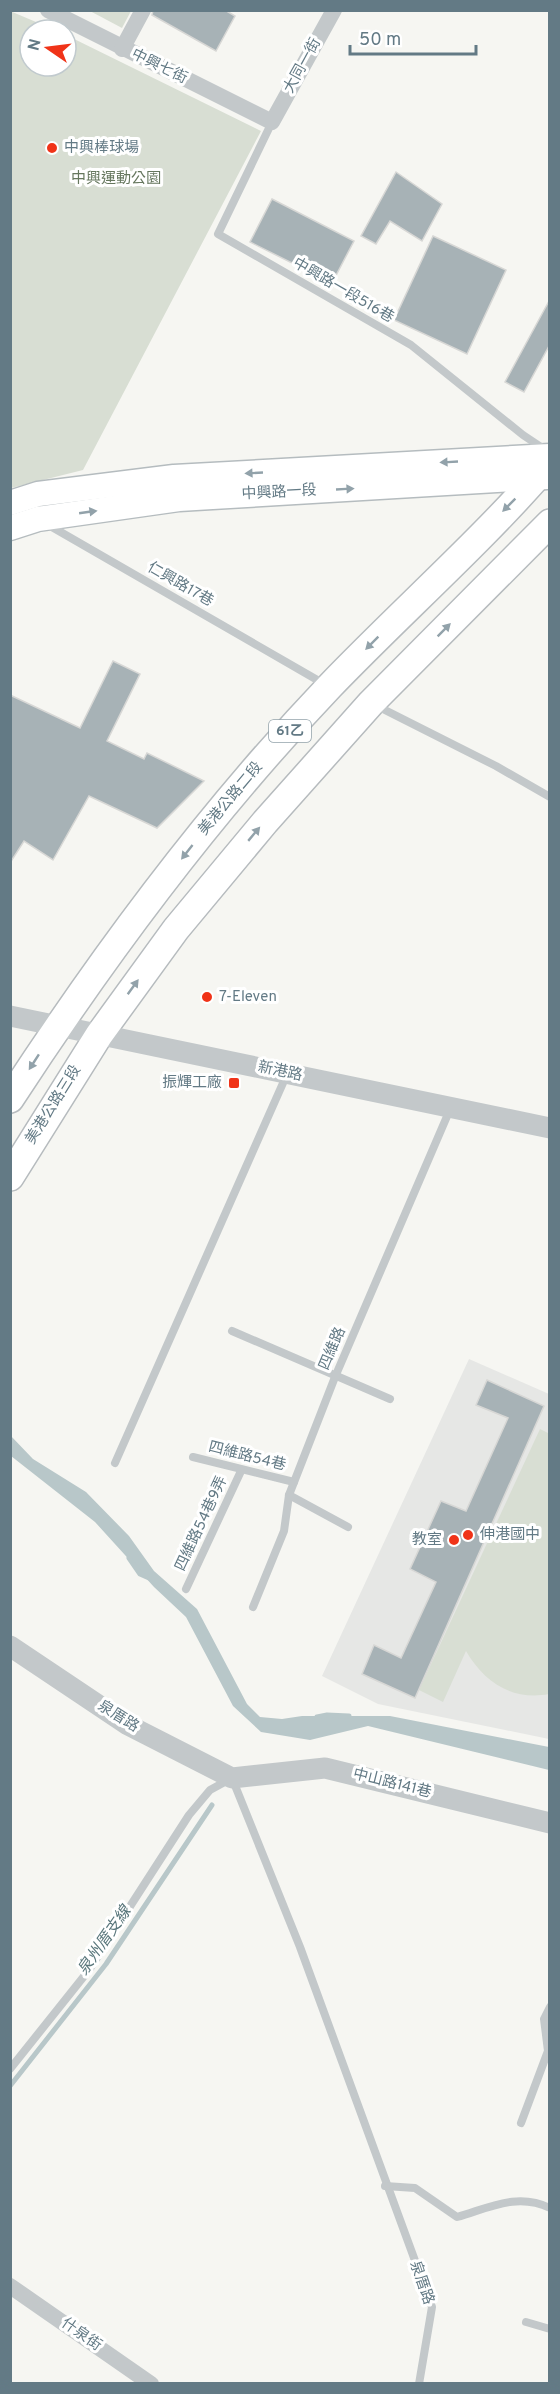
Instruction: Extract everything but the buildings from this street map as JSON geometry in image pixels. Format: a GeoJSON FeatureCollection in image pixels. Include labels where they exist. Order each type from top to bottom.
{"type":"FeatureCollection","features":[{"type":"Feature","properties":{"kind":"main road","name":"中興路一段"},"geometry":{"type":"LineString","coordinates":[[10,503],[38,494],[174,477],[547,465]]}},
{"type":"Feature","properties":{"kind":"main road","name":"中興路一段"},"geometry":{"type":"LineString","coordinates":[[10,528],[38,519],[179,499],[547,465]]}},
{"type":"Feature","properties":{"kind":"main road","name":"美港公路二段"},"geometry":{"type":"LineString","coordinates":[[58,1025],[132,922],[220,810],[329,687],[547,465]]}},
{"type":"Feature","properties":{"kind":"main road","name":"61乙"},"geometry":{"type":"LineString","coordinates":[[99,1035],[183,920],[265,822],[371,703],[549,523]]}},
{"type":"Feature","properties":{"kind":"main road","name":"61乙"},"geometry":{"type":"LineString","coordinates":[[10,1099],[58,1025]]}},
{"type":"Feature","properties":{"kind":"main road","name":"美港公路三段"},"geometry":{"type":"LineString","coordinates":[[10,1177],[99,1035]]}},
{"type":"Feature","properties":{"kind":"street","name":"中興七街"},"geometry":{"type":"LineString","coordinates":[[48,10],[272,122]]}},
{"type":"Feature","properties":{"kind":"street"},"geometry":{"type":"LineString","coordinates":[[122,49],[143,10]]}},
{"type":"Feature","properties":{"kind":"street","name":"大同一街"},"geometry":{"type":"LineString","coordinates":[[272,122],[334,10]]}},
{"type":"Feature","properties":{"kind":"street","name":"新港路"},"geometry":{"type":"LineString","coordinates":[[10,1016],[549,1128]]}},
{"type":"Feature","properties":{"kind":"street","name":"泉厝路"},"geometry":{"type":"LineString","coordinates":[[10,1646],[128,1725],[232,1778]]}},
{"type":"Feature","properties":{"kind":"street","name":"中山路141巷"},"geometry":{"type":"LineString","coordinates":[[232,1778],[325,1768],[549,1823]]}},
{"type":"Feature","properties":{"kind":"street","name":"什泉街"},"geometry":{"type":"LineString","coordinates":[[10,2286],[151,2384]]}},
{"type":"Feature","properties":{"kind":"lane","name":"中興路一段516巷"},"geometry":{"type":"LineString","coordinates":[[272,122],[218,234],[411,345],[524,435],[547,465]]}},
{"type":"Feature","properties":{"kind":"lane"},"geometry":{"type":"LineString","coordinates":[[38,494],[38,519]]}},
{"type":"Feature","properties":{"kind":"lane","name":"仁興路17巷"},"geometry":{"type":"LineString","coordinates":[[38,519],[329,687]]}},
{"type":"Feature","properties":{"kind":"lane"},"geometry":{"type":"LineString","coordinates":[[371,703],[496,766],[549,797]]}},
{"type":"Feature","properties":{"kind":"lane"},"geometry":{"type":"LineString","coordinates":[[115,1463],[287,1074]]}},
{"type":"Feature","properties":{"kind":"lane","name":"四維路"},"geometry":{"type":"LineString","coordinates":[[253,1607],[284,1531],[289,1496],[335,1377],[451,1107]]}},
{"type":"Feature","properties":{"kind":"lane"},"geometry":{"type":"LineString","coordinates":[[232,1331],[390,1399]]}},
{"type":"Feature","properties":{"kind":"lane","name":"四維路54巷"},"geometry":{"type":"LineString","coordinates":[[193,1457],[241,1471],[294,1482]]}},
{"type":"Feature","properties":{"kind":"lane","name":"四維路54巷9弄"},"geometry":{"type":"LineString","coordinates":[[186,1588],[241,1471]]}},
{"type":"Feature","properties":{"kind":"lane"},"geometry":{"type":"LineString","coordinates":[[289,1496],[348,1527]]}},
{"type":"Feature","properties":{"kind":"lane"},"geometry":{"type":"LineString","coordinates":[[10,2068],[89,1970],[189,1815],[210,1790],[232,1778]]}},
{"type":"Feature","properties":{"kind":"lane","name":"泉厝路"},"geometry":{"type":"LineString","coordinates":[[232,1778],[300,1947],[385,2186],[432,2307],[419,2384]]}},
{"type":"Feature","properties":{"kind":"lane"},"geometry":{"type":"LineString","coordinates":[[521,2122],[548,2051],[544,2019],[549,2007]]}},
{"type":"Feature","properties":{"kind":"lane"},"geometry":{"type":"LineString","coordinates":[[385,2186],[415,2188],[457,2217],[516,2200],[534,2200],[549,2208]]}},
{"type":"Feature","properties":{"kind":"lane"},"geometry":{"type":"LineString","coordinates":[[526,2322],[549,2329]]}},
{"type":"Feature","properties":{"kind":"shaded area","name":"伸港國中"},"geometry":{"type":"Polygon","coordinates":[[[469,1359],[549,1394],[549,1739],[378,1704],[322,1676],[469,1359]]]}},
{"type":"Feature","properties":{"kind":"shaded area"},"geometry":{"type":"Polygon","coordinates":[[[10,1435],[33,1459],[86,1492],[129,1536],[154,1571],[197,1609],[247,1704],[260,1717],[282,1719],[302,1716],[390,1716],[549,1747],[549,1770],[368,1726],[310,1740],[261,1732],[233,1706],[186,1617],[154,1587],[95,1522],[11,1456],[10,1435]]]}},
{"type":"Feature","properties":{"kind":"green space","name":"中興運動公園"},"geometry":{"type":"Polygon","coordinates":[[[10,11],[27,18],[18,18],[18,78],[78,78],[78,41],[261,131],[83,470],[11,488],[10,11]]]}},
{"type":"Feature","properties":{"kind":"green space"},"geometry":{"type":"Polygon","coordinates":[[[90,11],[131,11],[122,28],[90,11]]]}},
{"type":"Feature","properties":{"kind":"green space"},"geometry":{"type":"Polygon","coordinates":[[[540,1429],[550,1434],[549,1694],[523,1695],[500,1687],[481,1672],[466,1651],[443,1702],[419,1690],[540,1429]]]}},
{"type":"Feature","properties":{"kind":"waterway"},"geometry":{"type":"LineString","coordinates":[[129,1558],[140,1574],[149,1578]]}},
{"type":"Feature","properties":{"kind":"waterway"},"geometry":{"type":"LineString","coordinates":[[317,1717],[349,1716]]}},
{"type":"Feature","properties":{"kind":"waterway","name":"泉州厝支線"},"geometry":{"type":"LineString","coordinates":[[10,2086],[106,1964],[212,1805]]}},
{"type":"Feature","properties":{"kind":"place","name":"中興棒球場"},"geometry":{"type":"Point","coordinates":[52,148]}},
{"type":"Feature","properties":{"kind":"place","name":"7-Eleven"},"geometry":{"type":"Point","coordinates":[207,997]}},
{"type":"Feature","properties":{"kind":"place","name":"振輝工廠"},"geometry":{"type":"Point","coordinates":[234,1083]}},
{"type":"Feature","properties":{"kind":"place","name":"伸港國中"},"geometry":{"type":"Point","coordinates":[468,1535]}},
{"type":"Feature","properties":{"kind":"place","name":"教室"},"geometry":{"type":"Point","coordinates":[454,1540]}}]}
